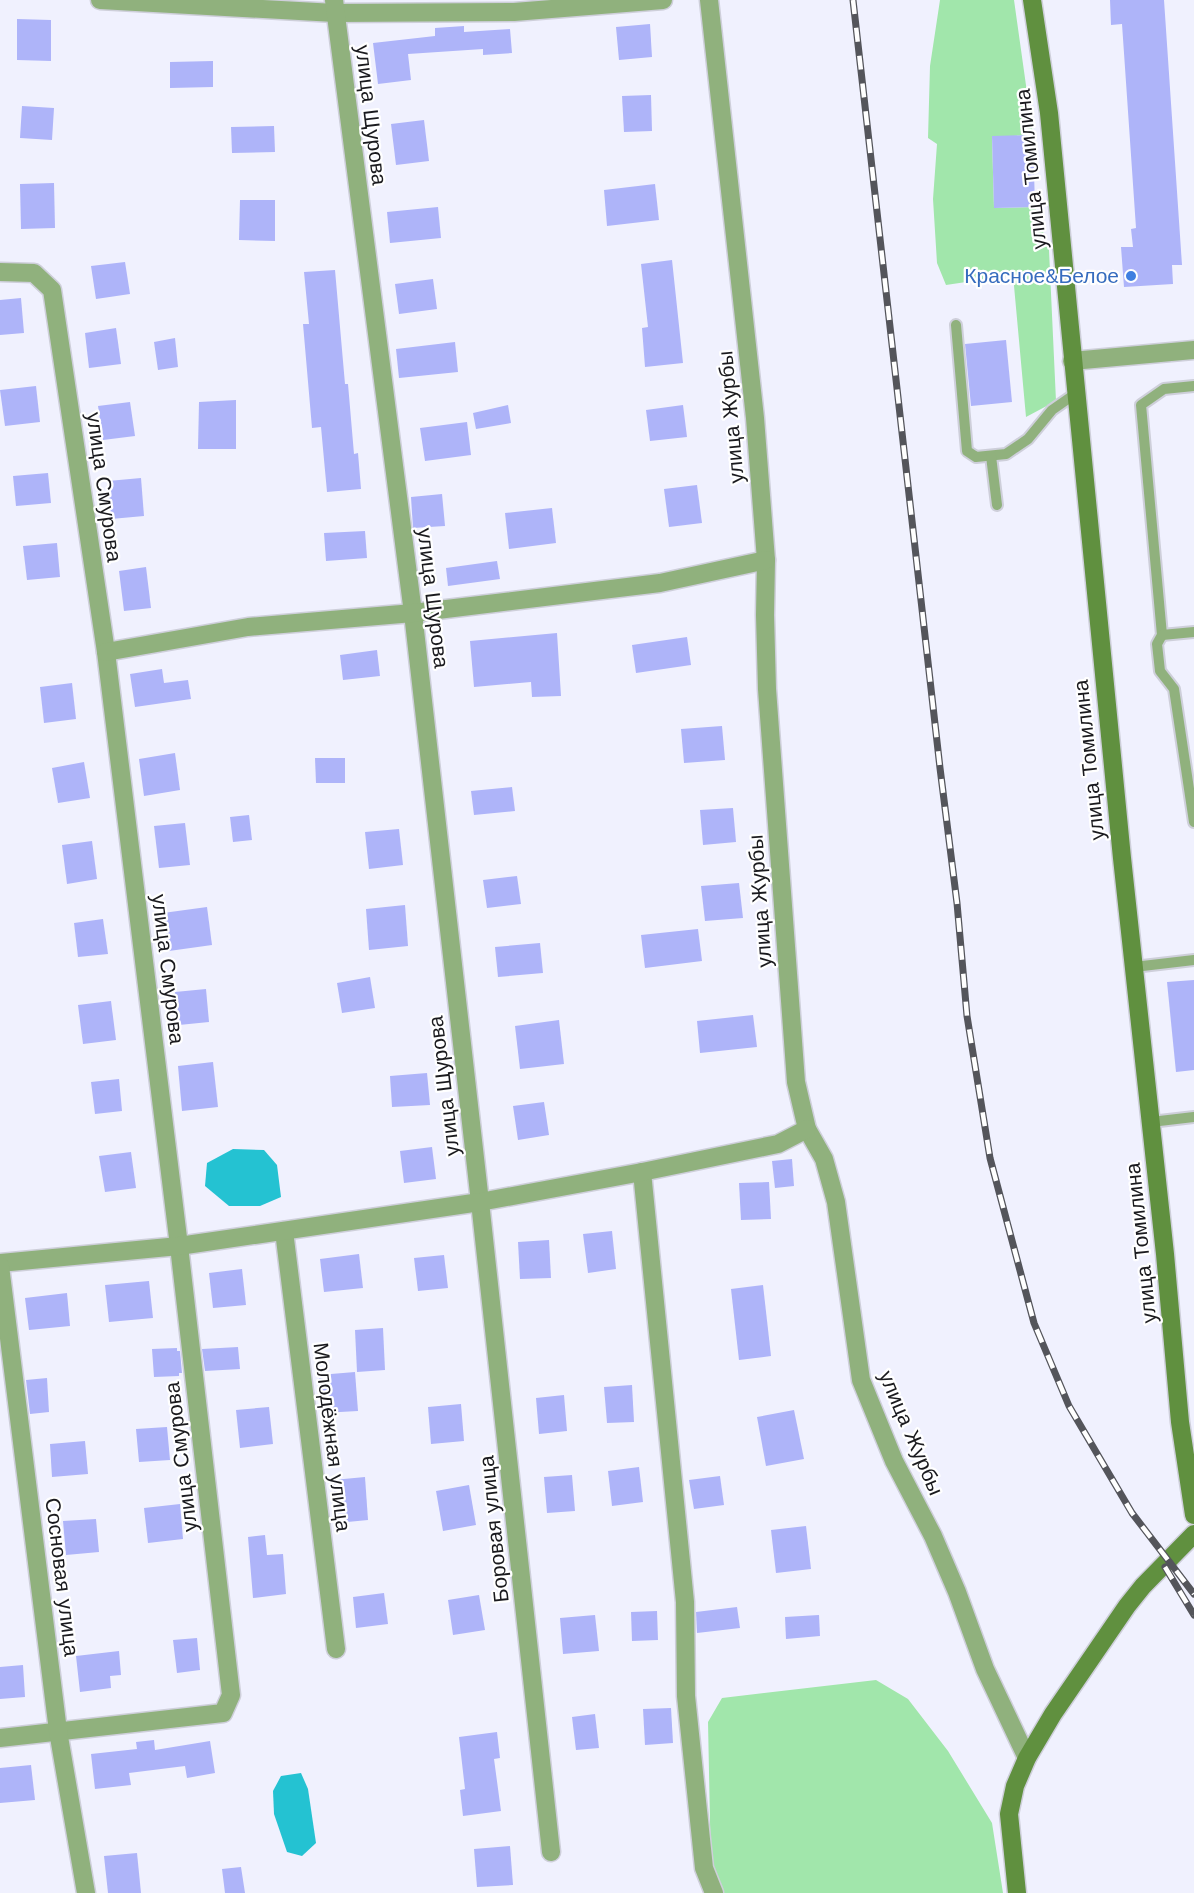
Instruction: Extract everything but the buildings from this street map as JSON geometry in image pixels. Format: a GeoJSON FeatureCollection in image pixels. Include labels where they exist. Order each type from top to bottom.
{"type":"FeatureCollection","features":[{"type":"Feature","properties":{"kind":"street"},"geometry":{"type":"LineString","coordinates":[[100,0],[514,12],[663,0]]}},
{"type":"Feature","properties":{"kind":"street","name":"улица Журбы"},"geometry":{"type":"LineString","coordinates":[[709,0],[755,418],[766,560],[768,700],[796,1082],[807,1129],[824,1159],[836,1202],[861,1380],[894,1461],[933,1536],[953,1582],[985,1669],[1028,1758]]}},
{"type":"Feature","properties":{"kind":"street","name":"улица Томилина"},"geometry":{"type":"LineString","coordinates":[[1032,0],[1049,113],[1075,394],[1165,1254],[1180,1422],[1194,1515]]}},
{"type":"Feature","properties":{"kind":"street","name":"улица Щурова"},"geometry":{"type":"LineString","coordinates":[[335,7],[413,613],[480,1202]]}},
{"type":"Feature","properties":{"kind":"street","name":"улица Смурова"},"geometry":{"type":"LineString","coordinates":[[0,272],[34,273],[52,290],[106,652],[231,1695],[223,1713],[58,1731]]}},
{"type":"Feature","properties":{"kind":"street"},"geometry":{"type":"LineString","coordinates":[[1072,361],[1194,350]]}},
{"type":"Feature","properties":{"kind":"street"},"geometry":{"type":"LineString","coordinates":[[106,652],[248,627],[413,613],[660,583],[766,560]]}},
{"type":"Feature","properties":{"kind":"street"},"geometry":{"type":"LineString","coordinates":[[0,1265],[179,1246],[480,1202],[778,1144],[807,1129]]}},
{"type":"Feature","properties":{"kind":"street"},"geometry":{"type":"LineString","coordinates":[[642,1172],[685,1602],[686,1696],[704,1868],[714,1893]]}},
{"type":"Feature","properties":{"kind":"street","name":"Боровая улица"},"geometry":{"type":"LineString","coordinates":[[480,1202],[551,1852]]}},
{"type":"Feature","properties":{"kind":"street","name":"Молодёжная улица"},"geometry":{"type":"LineString","coordinates":[[284,1231],[336,1649]]}},
{"type":"Feature","properties":{"kind":"street","name":"Сосновая улица"},"geometry":{"type":"LineString","coordinates":[[0,1265],[58,1731],[86,1893]]}},
{"type":"Feature","properties":{"kind":"street"},"geometry":{"type":"LineString","coordinates":[[1017,1893],[1009,1814],[1015,1786],[1028,1758],[1053,1714],[1127,1606],[1143,1586],[1194,1534]]}},
{"type":"Feature","properties":{"kind":"street"},"geometry":{"type":"LineString","coordinates":[[0,1738],[58,1731]]}},
{"type":"Feature","properties":{"kind":"lane"},"geometry":{"type":"LineString","coordinates":[[956,325],[968,451],[976,457],[1006,454],[1028,438],[1052,410],[1075,394]]}},
{"type":"Feature","properties":{"kind":"lane"},"geometry":{"type":"LineString","coordinates":[[1194,386],[1164,389],[1141,405],[1162,635],[1157,644],[1160,671],[1174,689],[1194,822]]}},
{"type":"Feature","properties":{"kind":"lane"},"geometry":{"type":"LineString","coordinates":[[991,456],[997,505]]}},
{"type":"Feature","properties":{"kind":"lane"},"geometry":{"type":"LineString","coordinates":[[1162,635],[1194,632]]}},
{"type":"Feature","properties":{"kind":"lane"},"geometry":{"type":"LineString","coordinates":[[1134,967],[1194,960]]}},
{"type":"Feature","properties":{"kind":"lane"},"geometry":{"type":"LineString","coordinates":[[1151,1122],[1194,1117]]}},
{"type":"Feature","properties":{"kind":"green space"},"geometry":{"type":"Polygon","coordinates":[[[940,0],[1014,0],[1033,135],[992,137],[994,208],[1035,207],[1049,250],[1056,401],[1026,417],[1013,275],[946,285],[937,263],[933,199],[937,144],[928,138],[930,66],[940,0]]]}},
{"type":"Feature","properties":{"kind":"green space"},"geometry":{"type":"Polygon","coordinates":[[[876,1680],[908,1699],[948,1751],[992,1823],[1003,1893],[703,1893],[711,1871],[708,1722],[722,1698],[876,1680]]]}},
{"type":"Feature","properties":{"kind":"water"},"geometry":{"type":"Polygon","coordinates":[[[233,1149],[264,1150],[277,1165],[281,1197],[260,1206],[229,1206],[205,1186],[207,1163],[233,1149]]]}},
{"type":"Feature","properties":{"kind":"water"},"geometry":{"type":"Polygon","coordinates":[[[301,1773],[308,1789],[316,1843],[302,1856],[287,1852],[274,1814],[273,1791],[281,1776],[301,1773]]]}},
{"type":"Feature","properties":{"kind":"railway"},"geometry":{"type":"LineString","coordinates":[[853,0],[957,903],[967,1016],[990,1158],[1034,1323],[1069,1406],[1132,1513],[1194,1594]]}},
{"type":"Feature","properties":{"kind":"railway"},"geometry":{"type":"LineString","coordinates":[[1165,1567],[1194,1615]]}},
{"type":"Feature","properties":{"kind":"place","name":"Красное&Белое"},"geometry":{"type":"Point","coordinates":[1131,276]}}]}
